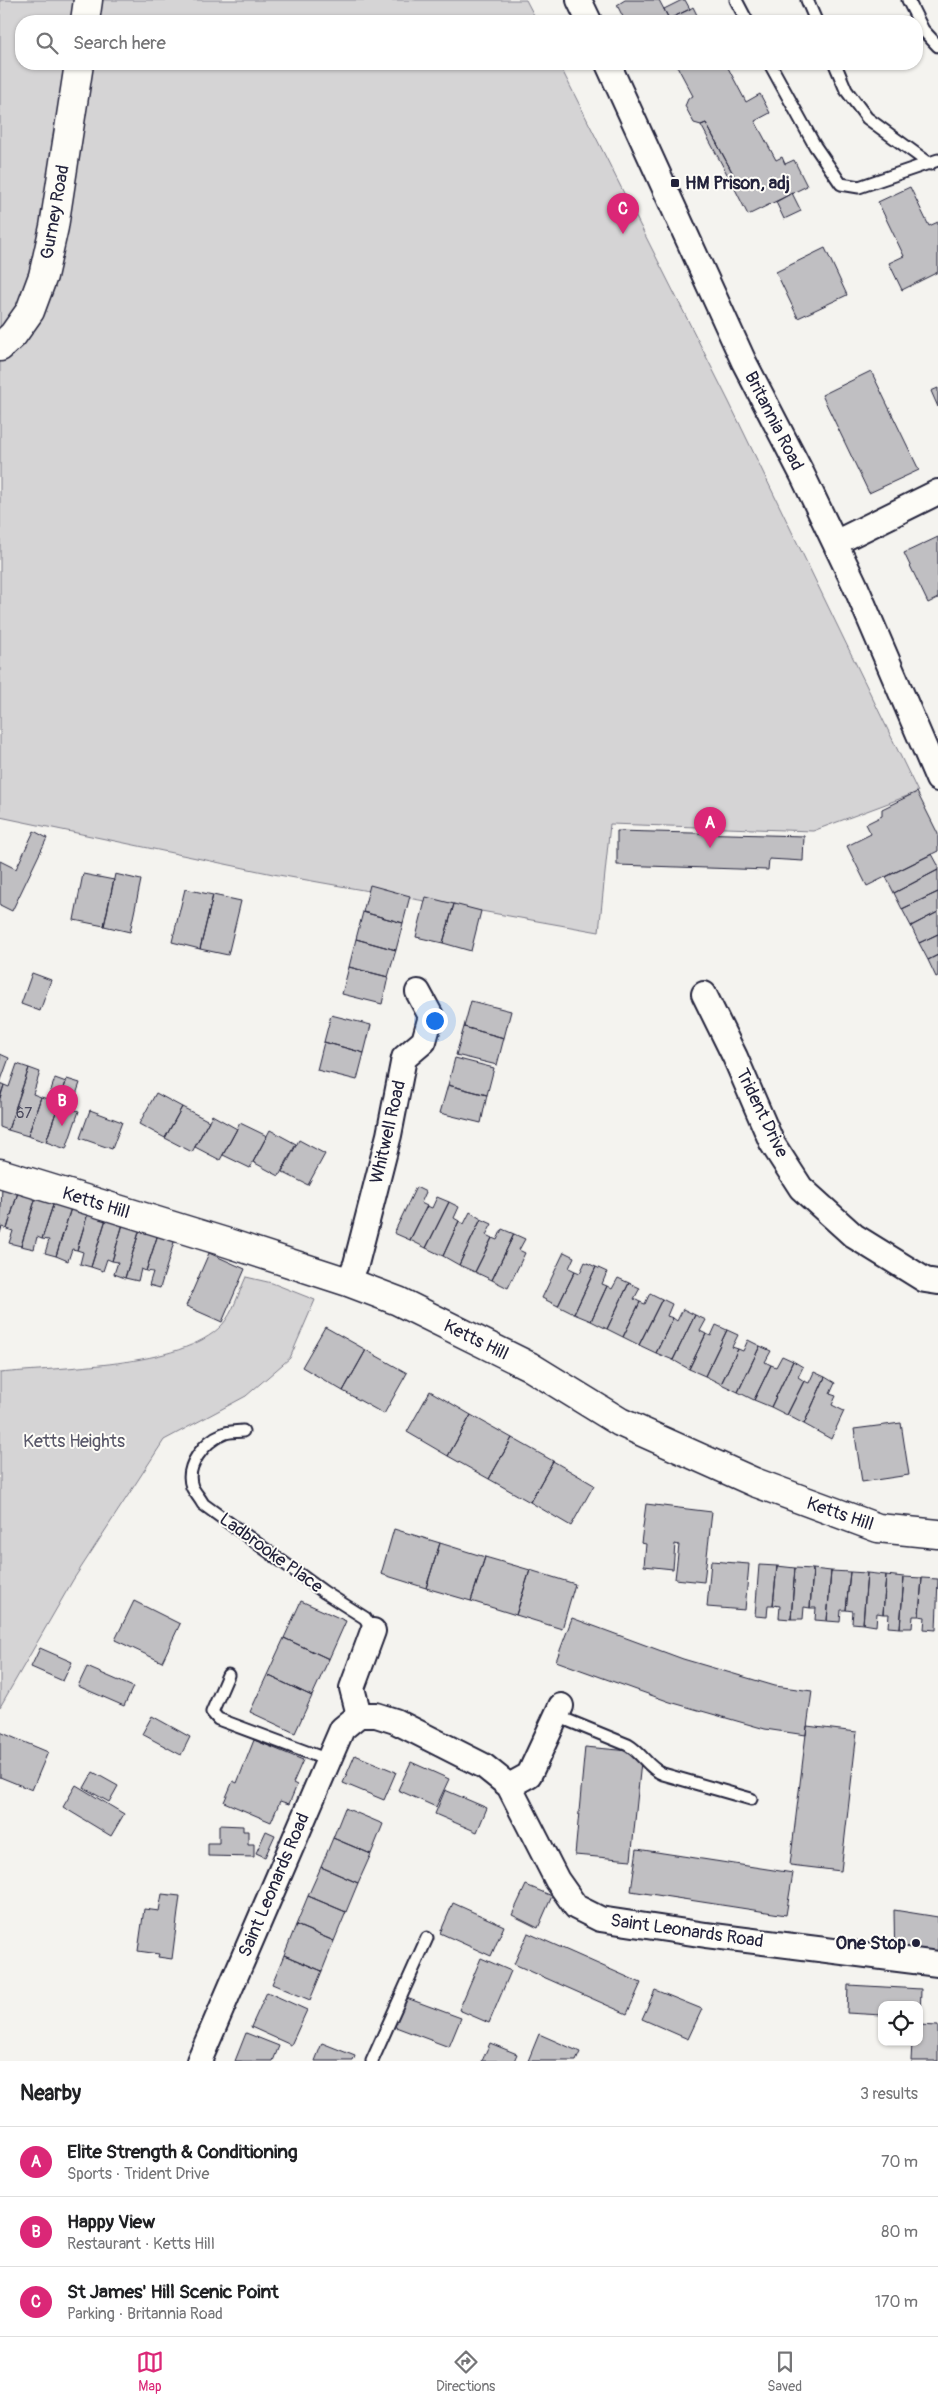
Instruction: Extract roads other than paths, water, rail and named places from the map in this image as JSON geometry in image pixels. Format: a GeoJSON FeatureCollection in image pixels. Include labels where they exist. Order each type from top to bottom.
{"type":"FeatureCollection","features":[{"type":"Feature","properties":{"kind":"main road"},"geometry":{"type":"LineString","coordinates":[[86,15],[88,0]]}},
{"type":"Feature","properties":{"kind":"main road","name":"Gurney Road"},"geometry":{"type":"LineString","coordinates":[[0,347],[13,335],[30,311],[43,276],[54,227],[78,70]]}},
{"type":"Feature","properties":{"kind":"main road","name":"Ketts Hill"},"geometry":{"type":"LineString","coordinates":[[0,1173],[225,1242],[348,1282],[398,1301],[529,1366],[620,1422],[754,1482],[878,1528],[938,1534]]}},
{"type":"Feature","properties":{"kind":"street"},"geometry":{"type":"LineString","coordinates":[[579,0],[586,15]]}},
{"type":"Feature","properties":{"kind":"street","name":"Britannia Road"},"geometry":{"type":"LineString","coordinates":[[611,70],[744,362],[835,543],[938,779]]}},
{"type":"Feature","properties":{"kind":"street"},"geometry":{"type":"LineString","coordinates":[[835,543],[938,492]]}},
{"type":"Feature","properties":{"kind":"street","name":"Whitwell Road"},"geometry":{"type":"LineString","coordinates":[[348,1282],[356,1264],[389,1135],[404,1058],[424,1041],[431,1016],[418,992]]}},
{"type":"Feature","properties":{"kind":"street","name":"Trident Drive"},"geometry":{"type":"LineString","coordinates":[[704,994],[735,1057],[772,1143],[801,1188],[854,1236],[925,1280],[938,1282]]}},
{"type":"Feature","properties":{"kind":"street","name":"Ladbrooke Place"},"geometry":{"type":"LineString","coordinates":[[359,1715],[352,1688],[373,1631]]}},
{"type":"Feature","properties":{"kind":"street"},"geometry":{"type":"LineString","coordinates":[[509,1786],[530,1775],[559,1711]]}},
{"type":"Feature","properties":{"kind":"street","name":"Saint Leonards Road"},"geometry":{"type":"LineString","coordinates":[[199,2061],[342,1729],[359,1715],[376,1715],[395,1721],[484,1766],[509,1786],[557,1880],[576,1907],[600,1919],[706,1935],[938,1964]]}},
{"type":"Feature","properties":{"kind":"lane"},"geometry":{"type":"LineString","coordinates":[[736,0],[744,15]]}},
{"type":"Feature","properties":{"kind":"lane"},"geometry":{"type":"LineString","coordinates":[[807,0],[813,15]]}},
{"type":"Feature","properties":{"kind":"lane"},"geometry":{"type":"LineString","coordinates":[[908,0],[916,15]]}},
{"type":"Feature","properties":{"kind":"lane"},"geometry":{"type":"LineString","coordinates":[[923,30],[938,46]]}},
{"type":"Feature","properties":{"kind":"lane"},"geometry":{"type":"LineString","coordinates":[[773,70],[816,146],[842,184],[859,187],[934,162]]}},
{"type":"Feature","properties":{"kind":"lane"},"geometry":{"type":"LineString","coordinates":[[838,70],[846,90],[867,118],[934,162]]}},
{"type":"Feature","properties":{"kind":"lane","name":"Ladbrooke Place"},"geometry":{"type":"LineString","coordinates":[[243,1431],[224,1433],[210,1442],[192,1465],[190,1477],[192,1488],[203,1504],[324,1592],[365,1618],[373,1631]]}},
{"type":"Feature","properties":{"kind":"lane"},"geometry":{"type":"LineString","coordinates":[[228,1674],[212,1712],[218,1719],[328,1760]]}},
{"type":"Feature","properties":{"kind":"lane"},"geometry":{"type":"LineString","coordinates":[[559,1711],[637,1750],[654,1771],[751,1799]]}},
{"type":"Feature","properties":{"kind":"lane"},"geometry":{"type":"LineString","coordinates":[[372,2061],[427,1938]]}},
{"type":"Feature","properties":{"kind":"place","name":"HM Prison, adj"},"geometry":{"type":"Point","coordinates":[675,183]}},
{"type":"Feature","properties":{"kind":"place","name":"St James' Hill Scenic Point"},"geometry":{"type":"Point","coordinates":[623,234]}},
{"type":"Feature","properties":{"kind":"place","name":"Elite Strength & Conditioning"},"geometry":{"type":"Point","coordinates":[710,848]}},
{"type":"Feature","properties":{"kind":"place","name":"Happy View"},"geometry":{"type":"Point","coordinates":[62,1126]}},
{"type":"Feature","properties":{"kind":"place","name":"One Stop"},"geometry":{"type":"Point","coordinates":[916,1943]}},
{"type":"Feature","properties":{"kind":"park label","name":"Ketts Heights"},"geometry":{"type":"Point","coordinates":[74,1441]}}]}
